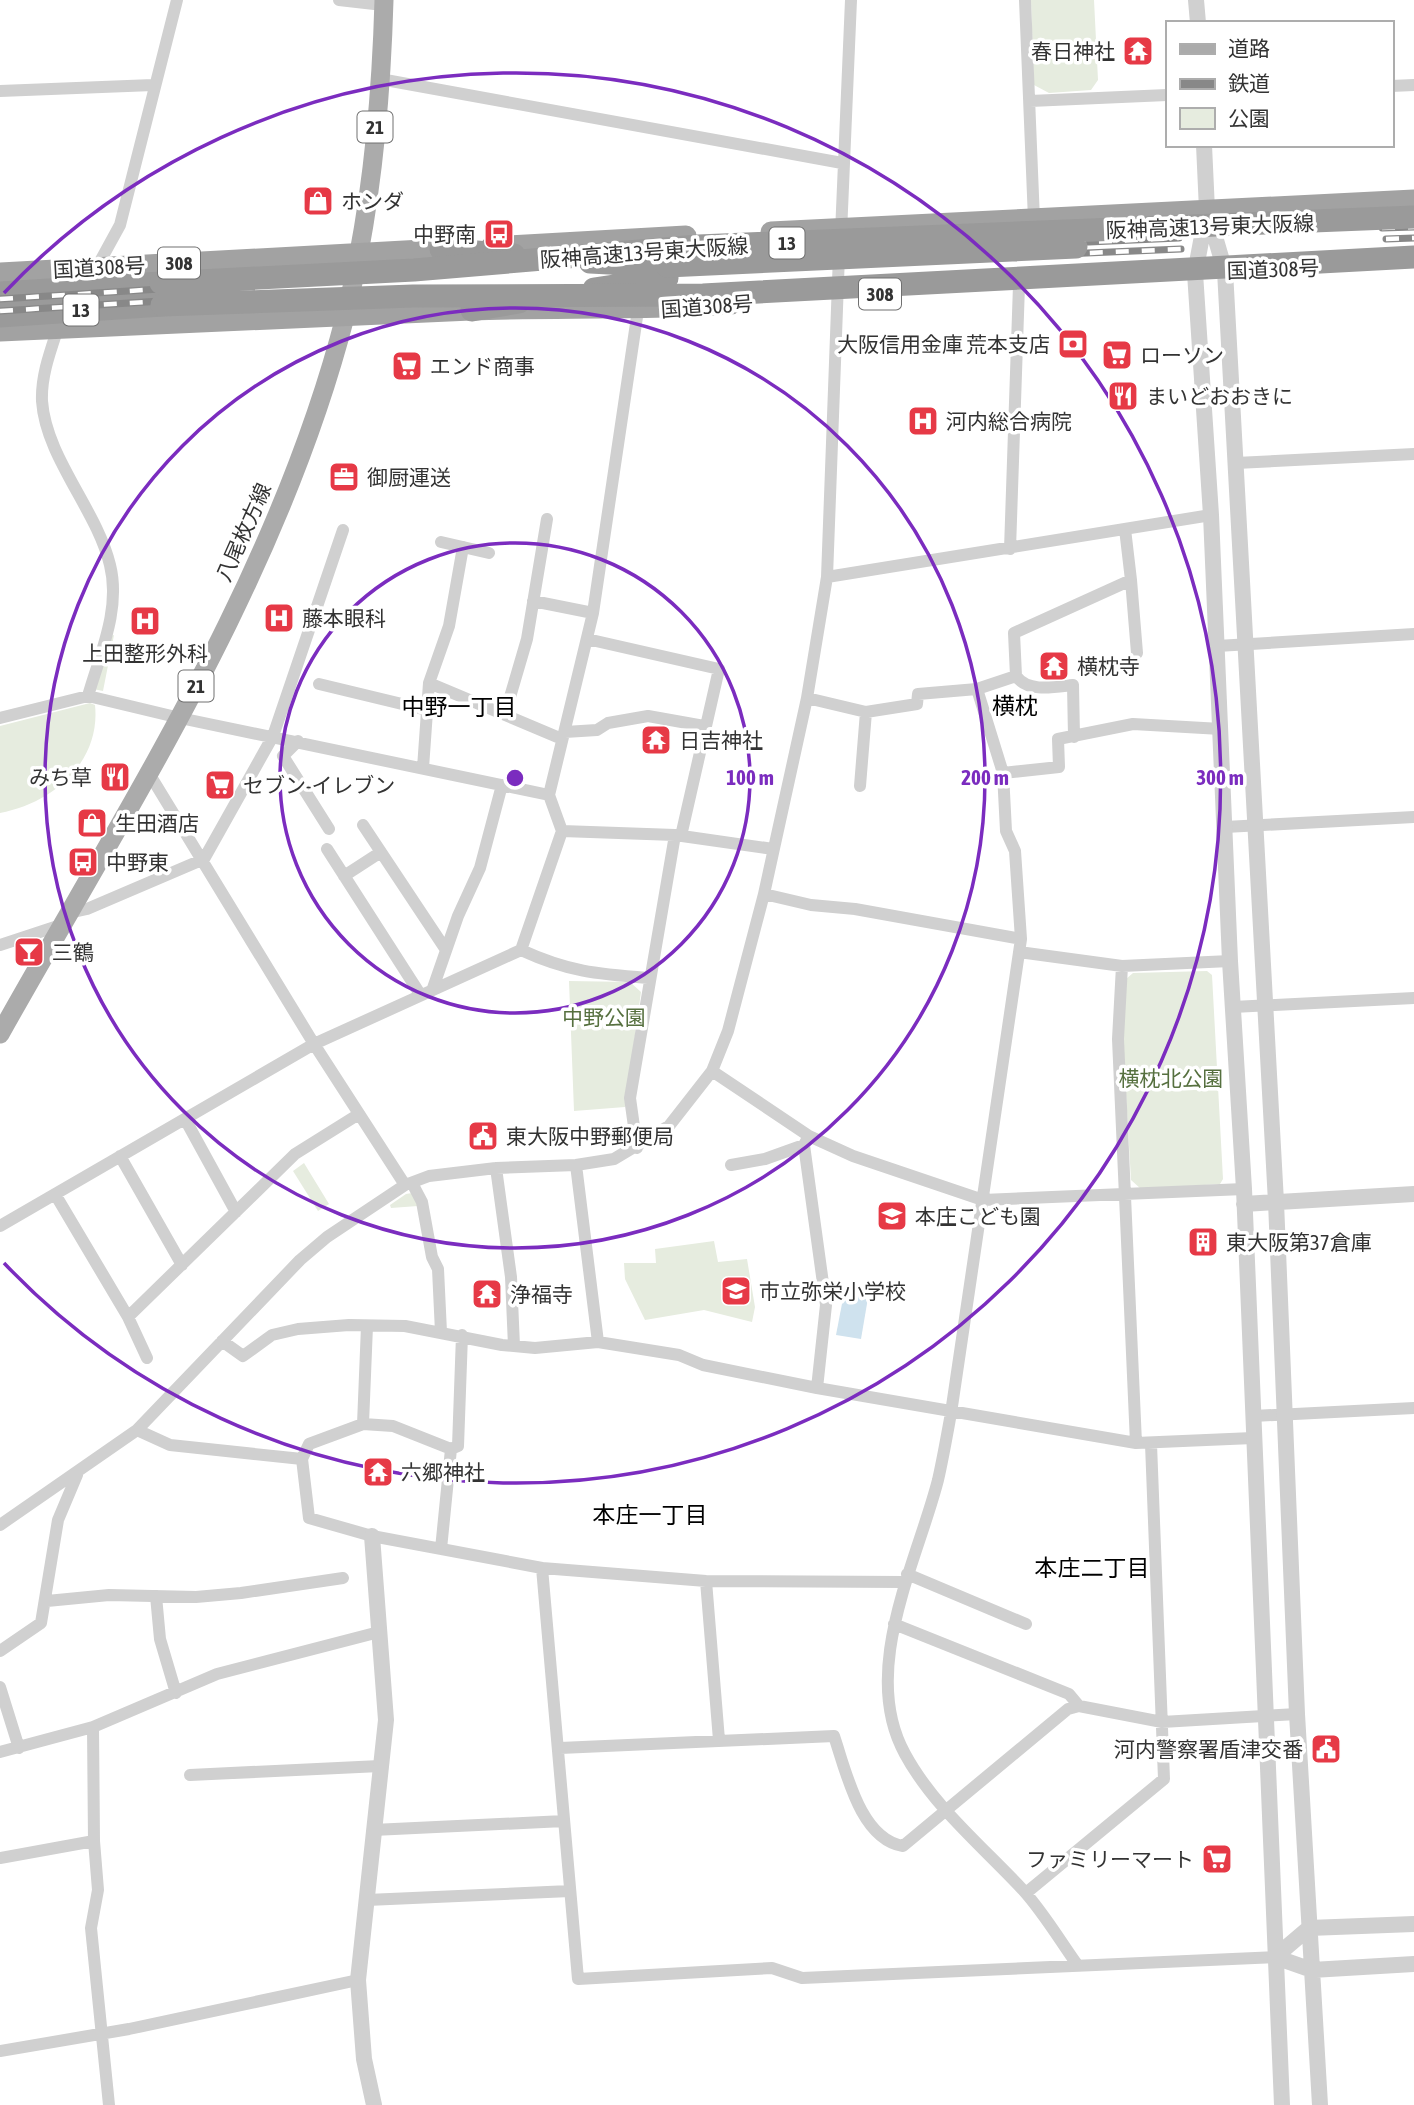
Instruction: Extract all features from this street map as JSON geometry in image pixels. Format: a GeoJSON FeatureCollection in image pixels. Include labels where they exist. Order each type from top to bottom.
{"type":"FeatureCollection","features":[{"type":"Feature","properties":{"kind":"highway","name":"国道308号"},"geometry":{"type":"LineString","coordinates":[[0,273],[1414,200]]}},
{"type":"Feature","properties":{"kind":"highway","name":"阪神高速13号東大阪線"},"geometry":{"type":"LineString","coordinates":[[0,293],[414,270],[698,246],[1414,217]]}},
{"type":"Feature","properties":{"kind":"highway"},"geometry":{"type":"LineString","coordinates":[[472,310],[667,272],[1414,226]]}},
{"type":"Feature","properties":{"kind":"highway"},"geometry":{"type":"LineString","coordinates":[[440,249],[667,272],[1258,253],[1414,257]]}},
{"type":"Feature","properties":{"kind":"highway","name":"阪神高速13号東大阪線"},"geometry":{"type":"LineString","coordinates":[[0,316],[162,305],[413,296],[703,295],[1414,257]]}},
{"type":"Feature","properties":{"kind":"highway","name":"国道308号"},"geometry":{"type":"LineString","coordinates":[[0,331],[472,310],[638,310],[1226,271],[1414,263]]}},
{"type":"Feature","properties":{"kind":"main road","name":"八尾枚方線"},"geometry":{"type":"LineString","coordinates":[[0,1034],[150,775],[180,718],[288,489],[345,316],[366,222],[380,79],[384,2]]}},
{"type":"Feature","properties":{"kind":"street"},"geometry":{"type":"LineString","coordinates":[[97,267],[120,225],[153,85],[177,0]]}},
{"type":"Feature","properties":{"kind":"street"},"geometry":{"type":"LineString","coordinates":[[339,0],[384,2]]}},
{"type":"Feature","properties":{"kind":"street"},"geometry":{"type":"LineString","coordinates":[[0,1525],[78,1474],[137,1430],[309,1252],[408,1184],[434,1175],[496,1168],[576,1165],[614,1159],[637,1148],[669,1126],[712,1071],[728,1031],[764,894],[807,698],[827,577],[842,163],[852,0]]}},
{"type":"Feature","properties":{"kind":"street"},"geometry":{"type":"LineString","coordinates":[[1025,0],[1034,220]]}},
{"type":"Feature","properties":{"kind":"street"},"geometry":{"type":"LineString","coordinates":[[1196,0],[1198,21]]}},
{"type":"Feature","properties":{"kind":"street"},"geometry":{"type":"LineString","coordinates":[[380,79],[842,163]]}},
{"type":"Feature","properties":{"kind":"street"},"geometry":{"type":"LineString","coordinates":[[0,92],[153,85]]}},
{"type":"Feature","properties":{"kind":"street"},"geometry":{"type":"LineString","coordinates":[[1393,86],[1414,85]]}},
{"type":"Feature","properties":{"kind":"street"},"geometry":{"type":"LineString","coordinates":[[1030,101],[1166,95]]}},
{"type":"Feature","properties":{"kind":"street"},"geometry":{"type":"LineString","coordinates":[[1204,147],[1207,210],[1195,273],[1211,515],[1230,961],[1244,1196],[1282,2105]]}},
{"type":"Feature","properties":{"kind":"street"},"geometry":{"type":"LineString","coordinates":[[1207,210],[1226,271],[1247,644],[1263,1005],[1276,1202],[1297,1714],[1320,2105]]}},
{"type":"Feature","properties":{"kind":"street"},"geometry":{"type":"LineString","coordinates":[[1010,548],[1019,285]]}},
{"type":"Feature","properties":{"kind":"street"},"geometry":{"type":"LineString","coordinates":[[0,1226],[314,1044],[521,950],[562,831],[549,795],[593,613],[638,310]]}},
{"type":"Feature","properties":{"kind":"street"},"geometry":{"type":"LineString","coordinates":[[58,328],[44,371],[42,402],[52,438],[107,556],[114,593],[110,622],[88,696]]}},
{"type":"Feature","properties":{"kind":"street"},"geometry":{"type":"LineString","coordinates":[[1236,463],[1414,454]]}},
{"type":"Feature","properties":{"kind":"street"},"geometry":{"type":"LineString","coordinates":[[827,577],[1211,515]]}},
{"type":"Feature","properties":{"kind":"street"},"geometry":{"type":"LineString","coordinates":[[505,714],[527,639],[547,519]]}},
{"type":"Feature","properties":{"kind":"street"},"geometry":{"type":"LineString","coordinates":[[1125,529],[1137,653]]}},
{"type":"Feature","properties":{"kind":"street"},"geometry":{"type":"LineString","coordinates":[[0,946],[204,859],[273,736],[344,530]]}},
{"type":"Feature","properties":{"kind":"street"},"geometry":{"type":"LineString","coordinates":[[441,542],[489,553]]}},
{"type":"Feature","properties":{"kind":"street"},"geometry":{"type":"LineString","coordinates":[[423,768],[429,683],[449,626],[463,547]]}},
{"type":"Feature","properties":{"kind":"street"},"geometry":{"type":"LineString","coordinates":[[1074,737],[1073,685],[1039,688],[1020,682],[1016,676],[1014,634],[1131,580]]}},
{"type":"Feature","properties":{"kind":"street"},"geometry":{"type":"LineString","coordinates":[[533,601],[593,613]]}},
{"type":"Feature","properties":{"kind":"street"},"geometry":{"type":"LineString","coordinates":[[1217,646],[1414,634]]}},
{"type":"Feature","properties":{"kind":"street"},"geometry":{"type":"LineString","coordinates":[[587,639],[719,669],[678,836],[649,978],[630,1098],[637,1148]]}},
{"type":"Feature","properties":{"kind":"street"},"geometry":{"type":"LineString","coordinates":[[807,698],[866,712],[917,704],[918,694],[977,689],[1016,676]]}},
{"type":"Feature","properties":{"kind":"street"},"geometry":{"type":"LineString","coordinates":[[429,683],[564,735],[597,730],[608,723],[648,716],[704,726]]}},
{"type":"Feature","properties":{"kind":"street"},"geometry":{"type":"LineString","coordinates":[[319,684],[427,710]]}},
{"type":"Feature","properties":{"kind":"street"},"geometry":{"type":"LineString","coordinates":[[977,689],[1003,773],[1006,831],[1015,852],[1020,946],[951,1413],[937,1481],[894,1624],[890,1653],[892,1718],[904,1753],[945,1808],[1026,1893],[1076,1964]]}},
{"type":"Feature","properties":{"kind":"street"},"geometry":{"type":"LineString","coordinates":[[0,718],[88,696],[180,718],[549,795]]}},
{"type":"Feature","properties":{"kind":"street"},"geometry":{"type":"LineString","coordinates":[[860,786],[866,712]]}},
{"type":"Feature","properties":{"kind":"street"},"geometry":{"type":"LineString","coordinates":[[1003,773],[1059,767],[1058,739],[1133,724],[1220,729]]}},
{"type":"Feature","properties":{"kind":"street"},"geometry":{"type":"LineString","coordinates":[[298,741],[283,756],[329,829]]}},
{"type":"Feature","properties":{"kind":"street"},"geometry":{"type":"LineString","coordinates":[[150,775],[204,859],[314,1044],[359,1114],[422,1202],[432,1256],[438,1269],[440,1332]]}},
{"type":"Feature","properties":{"kind":"street"},"geometry":{"type":"LineString","coordinates":[[433,988],[480,868],[502,785]]}},
{"type":"Feature","properties":{"kind":"street"},"geometry":{"type":"LineString","coordinates":[[1225,827],[1414,817]]}},
{"type":"Feature","properties":{"kind":"street"},"geometry":{"type":"LineString","coordinates":[[363,825],[446,950]]}},
{"type":"Feature","properties":{"kind":"street"},"geometry":{"type":"LineString","coordinates":[[562,831],[678,836],[773,849]]}},
{"type":"Feature","properties":{"kind":"street"},"geometry":{"type":"LineString","coordinates":[[327,849],[420,994]]}},
{"type":"Feature","properties":{"kind":"street"},"geometry":{"type":"LineString","coordinates":[[344,876],[381,852]]}},
{"type":"Feature","properties":{"kind":"street"},"geometry":{"type":"LineString","coordinates":[[764,894],[811,905],[855,909],[1122,966],[1230,961]]}},
{"type":"Feature","properties":{"kind":"street"},"geometry":{"type":"LineString","coordinates":[[521,950],[558,967],[584,973],[649,978]]}},
{"type":"Feature","properties":{"kind":"street"},"geometry":{"type":"LineString","coordinates":[[1122,966],[1118,1039],[1136,1443]]}},
{"type":"Feature","properties":{"kind":"street"},"geometry":{"type":"LineString","coordinates":[[1233,1007],[1414,998]]}},
{"type":"Feature","properties":{"kind":"street"},"geometry":{"type":"LineString","coordinates":[[712,1071],[806,1140],[983,1200],[1124,1195],[1244,1196],[1276,1202],[1414,1194]]}},
{"type":"Feature","properties":{"kind":"street"},"geometry":{"type":"LineString","coordinates":[[128,1317],[295,1154],[359,1114]]}},
{"type":"Feature","properties":{"kind":"street"},"geometry":{"type":"LineString","coordinates":[[185,1119],[236,1212]]}},
{"type":"Feature","properties":{"kind":"street"},"geometry":{"type":"LineString","coordinates":[[731,1165],[765,1159],[806,1140]]}},
{"type":"Feature","properties":{"kind":"street"},"geometry":{"type":"LineString","coordinates":[[806,1140],[826,1305],[817,1388]]}},
{"type":"Feature","properties":{"kind":"street"},"geometry":{"type":"LineString","coordinates":[[120,1156],[182,1265]]}},
{"type":"Feature","properties":{"kind":"street"},"geometry":{"type":"LineString","coordinates":[[576,1165],[598,1342]]}},
{"type":"Feature","properties":{"kind":"street"},"geometry":{"type":"LineString","coordinates":[[496,1168],[511,1277],[514,1346]]}},
{"type":"Feature","properties":{"kind":"street"},"geometry":{"type":"LineString","coordinates":[[55,1194],[128,1317],[147,1358]]}},
{"type":"Feature","properties":{"kind":"street"},"geometry":{"type":"LineString","coordinates":[[363,1424],[367,1326]]}},
{"type":"Feature","properties":{"kind":"street"},"geometry":{"type":"LineString","coordinates":[[222,1341],[243,1356],[272,1335],[298,1329],[405,1326],[535,1348],[598,1342],[680,1355],[703,1365],[817,1388],[1136,1443],[1253,1438]]}},
{"type":"Feature","properties":{"kind":"street"},"geometry":{"type":"LineString","coordinates":[[463,1335],[457,1446],[451,1449],[393,1426],[363,1424],[309,1444],[302,1460],[309,1518],[372,1536],[542,1567],[706,1581],[906,1578],[1026,1625]]}},
{"type":"Feature","properties":{"kind":"street"},"geometry":{"type":"LineString","coordinates":[[1253,1416],[1414,1408]]}},
{"type":"Feature","properties":{"kind":"street"},"geometry":{"type":"LineString","coordinates":[[137,1430],[170,1445],[302,1460]]}},
{"type":"Feature","properties":{"kind":"street"},"geometry":{"type":"LineString","coordinates":[[1026,1893],[1164,1779],[1152,1444]]}},
{"type":"Feature","properties":{"kind":"street"},"geometry":{"type":"LineString","coordinates":[[441,1549],[451,1449]]}},
{"type":"Feature","properties":{"kind":"street"},"geometry":{"type":"LineString","coordinates":[[0,1651],[41,1623],[47,1601],[58,1520],[78,1474]]}},
{"type":"Feature","properties":{"kind":"street"},"geometry":{"type":"LineString","coordinates":[[372,1536],[386,1720],[358,1980],[365,2059],[374,2105]]}},
{"type":"Feature","properties":{"kind":"street"},"geometry":{"type":"LineString","coordinates":[[542,1567],[560,1748],[578,1979],[772,1968],[802,1978],[1275,1957],[1312,1970],[1414,1964]]}},
{"type":"Feature","properties":{"kind":"street"},"geometry":{"type":"LineString","coordinates":[[47,1601],[109,1595],[241,1593],[343,1578]]}},
{"type":"Feature","properties":{"kind":"street"},"geometry":{"type":"LineString","coordinates":[[706,1581],[719,1740]]}},
{"type":"Feature","properties":{"kind":"street"},"geometry":{"type":"LineString","coordinates":[[156,1596],[160,1639],[176,1693]]}},
{"type":"Feature","properties":{"kind":"street"},"geometry":{"type":"LineString","coordinates":[[894,1624],[1069,1694],[1079,1706]]}},
{"type":"Feature","properties":{"kind":"street"},"geometry":{"type":"LineString","coordinates":[[0,1752],[93,1727],[217,1674],[379,1632]]}},
{"type":"Feature","properties":{"kind":"street"},"geometry":{"type":"LineString","coordinates":[[0,1687],[19,1748]]}},
{"type":"Feature","properties":{"kind":"street"},"geometry":{"type":"LineString","coordinates":[[560,1748],[834,1736],[860,1812],[889,1844],[903,1846],[945,1808],[1068,1709],[1079,1706],[1162,1722],[1297,1714]]}},
{"type":"Feature","properties":{"kind":"street"},"geometry":{"type":"LineString","coordinates":[[93,1727],[94,1841],[99,1889],[91,1928],[104,2032],[109,2105]]}},
{"type":"Feature","properties":{"kind":"street"},"geometry":{"type":"LineString","coordinates":[[190,1775],[380,1766]]}},
{"type":"Feature","properties":{"kind":"street"},"geometry":{"type":"LineString","coordinates":[[373,1830],[564,1821]]}},
{"type":"Feature","properties":{"kind":"street"},"geometry":{"type":"LineString","coordinates":[[0,1858],[94,1841]]}},
{"type":"Feature","properties":{"kind":"street"},"geometry":{"type":"LineString","coordinates":[[367,1900],[570,1891]]}},
{"type":"Feature","properties":{"kind":"street"},"geometry":{"type":"LineString","coordinates":[[1275,1957],[1309,1928],[1414,1924]]}},
{"type":"Feature","properties":{"kind":"street"},"geometry":{"type":"LineString","coordinates":[[0,2051],[358,1980]]}},
{"type":"Feature","properties":{"kind":"green space"},"geometry":{"type":"Polygon","coordinates":[[[1031,0],[1094,0],[1098,80],[1091,90],[1049,93],[1034,85],[1031,0]]]}},
{"type":"Feature","properties":{"kind":"green space"},"geometry":{"type":"Polygon","coordinates":[[[114,635],[103,691],[93,689],[111,636],[114,635]]]}},
{"type":"Feature","properties":{"kind":"green space"},"geometry":{"type":"Polygon","coordinates":[[[90,703],[95,705],[95,726],[90,745],[82,762],[70,777],[38,800],[0,813],[0,726],[90,703]]]}},
{"type":"Feature","properties":{"kind":"green space","name":"横枕北公園"},"geometry":{"type":"Polygon","coordinates":[[[1207,971],[1212,975],[1223,1179],[1220,1184],[1141,1189],[1131,1180],[1123,1041],[1126,979],[1133,973],[1207,971]]]}},
{"type":"Feature","properties":{"kind":"green space","name":"中野公園"},"geometry":{"type":"Polygon","coordinates":[[[569,981],[630,982],[641,992],[625,1107],[574,1111],[569,981]]]}},
{"type":"Feature","properties":{"kind":"green space"},"geometry":{"type":"Polygon","coordinates":[[[304,1163],[329,1204],[318,1211],[293,1171],[304,1163]]]}},
{"type":"Feature","properties":{"kind":"green space"},"geometry":{"type":"Polygon","coordinates":[[[412,1193],[418,1206],[391,1208],[390,1205],[412,1193]]]}},
{"type":"Feature","properties":{"kind":"green space"},"geometry":{"type":"Polygon","coordinates":[[[714,1241],[718,1262],[747,1259],[755,1307],[752,1322],[704,1310],[645,1320],[625,1279],[624,1263],[656,1263],[655,1249],[714,1241]]]}},
{"type":"Feature","properties":{"kind":"water"},"geometry":{"type":"Polygon","coordinates":[[[845,1288],[869,1292],[861,1339],[836,1335],[845,1288]]]}},
{"type":"Feature","properties":{"kind":"railway"},"geometry":{"type":"LineString","coordinates":[[1382,228],[1414,227]]}},
{"type":"Feature","properties":{"kind":"railway"},"geometry":{"type":"LineString","coordinates":[[1021,245],[1179,238]]}},
{"type":"Feature","properties":{"kind":"railway"},"geometry":{"type":"LineString","coordinates":[[1386,239],[1414,238]]}},
{"type":"Feature","properties":{"kind":"railway"},"geometry":{"type":"LineString","coordinates":[[856,263],[1181,249]]}},
{"type":"Feature","properties":{"kind":"railway"},"geometry":{"type":"LineString","coordinates":[[0,299],[256,283]]}},
{"type":"Feature","properties":{"kind":"railway"},"geometry":{"type":"LineString","coordinates":[[0,311],[258,295]]}},
{"type":"Feature","properties":{"kind":"place","name":"春日神社"},"geometry":{"type":"Point","coordinates":[1138,51]}},
{"type":"Feature","properties":{"kind":"place","name":"ホンダ"},"geometry":{"type":"Point","coordinates":[318,201]}},
{"type":"Feature","properties":{"kind":"place","name":"中野南"},"geometry":{"type":"Point","coordinates":[499,234]}},
{"type":"Feature","properties":{"kind":"place","name":"大阪信用金庫 荒本支店"},"geometry":{"type":"Point","coordinates":[1073,344]}},
{"type":"Feature","properties":{"kind":"place","name":"ローソン"},"geometry":{"type":"Point","coordinates":[1117,355]}},
{"type":"Feature","properties":{"kind":"place","name":"エンド商事"},"geometry":{"type":"Point","coordinates":[407,366]}},
{"type":"Feature","properties":{"kind":"place","name":"まいどおおきに"},"geometry":{"type":"Point","coordinates":[1123,396]}},
{"type":"Feature","properties":{"kind":"place","name":"河内総合病院"},"geometry":{"type":"Point","coordinates":[923,421]}},
{"type":"Feature","properties":{"kind":"place","name":"御厨運送"},"geometry":{"type":"Point","coordinates":[344,477]}},
{"type":"Feature","properties":{"kind":"place","name":"藤本眼科"},"geometry":{"type":"Point","coordinates":[279,618]}},
{"type":"Feature","properties":{"kind":"place","name":"上田整形外科"},"geometry":{"type":"Point","coordinates":[145,621]}},
{"type":"Feature","properties":{"kind":"place","name":"横枕寺"},"geometry":{"type":"Point","coordinates":[1054,666]}},
{"type":"Feature","properties":{"kind":"place","name":"日吉神社"},"geometry":{"type":"Point","coordinates":[656,740]}},
{"type":"Feature","properties":{"kind":"place","name":"みち草"},"geometry":{"type":"Point","coordinates":[115,777]}},
{"type":"Feature","properties":{"kind":"place","name":"セブン-イレブン"},"geometry":{"type":"Point","coordinates":[220,785]}},
{"type":"Feature","properties":{"kind":"place","name":"生田酒店"},"geometry":{"type":"Point","coordinates":[92,823]}},
{"type":"Feature","properties":{"kind":"place","name":"中野東"},"geometry":{"type":"Point","coordinates":[83,862]}},
{"type":"Feature","properties":{"kind":"place","name":"三鶴"},"geometry":{"type":"Point","coordinates":[29,952]}},
{"type":"Feature","properties":{"kind":"place","name":"東大阪中野郵便局"},"geometry":{"type":"Point","coordinates":[483,1136]}},
{"type":"Feature","properties":{"kind":"place","name":"本庄こども園"},"geometry":{"type":"Point","coordinates":[892,1216]}},
{"type":"Feature","properties":{"kind":"place","name":"東大阪第37倉庫"},"geometry":{"type":"Point","coordinates":[1203,1242]}},
{"type":"Feature","properties":{"kind":"place","name":"市立弥栄小学校"},"geometry":{"type":"Point","coordinates":[736,1291]}},
{"type":"Feature","properties":{"kind":"place","name":"浄福寺"},"geometry":{"type":"Point","coordinates":[487,1294]}},
{"type":"Feature","properties":{"kind":"place","name":"六郷神社"},"geometry":{"type":"Point","coordinates":[378,1472]}},
{"type":"Feature","properties":{"kind":"place","name":"河内警察署盾津交番"},"geometry":{"type":"Point","coordinates":[1326,1749]}},
{"type":"Feature","properties":{"kind":"place","name":"ファミリーマート"},"geometry":{"type":"Point","coordinates":[1217,1859]}},
{"type":"Feature","properties":{"kind":"district","name":"横枕"},"geometry":{"type":"Point","coordinates":[1015,706]}},
{"type":"Feature","properties":{"kind":"district","name":"中野一丁目"},"geometry":{"type":"Point","coordinates":[459,707]}},
{"type":"Feature","properties":{"kind":"district","name":"本庄一丁目"},"geometry":{"type":"Point","coordinates":[650,1515]}},
{"type":"Feature","properties":{"kind":"district","name":"本庄二丁目"},"geometry":{"type":"Point","coordinates":[1092,1568]}}]}
